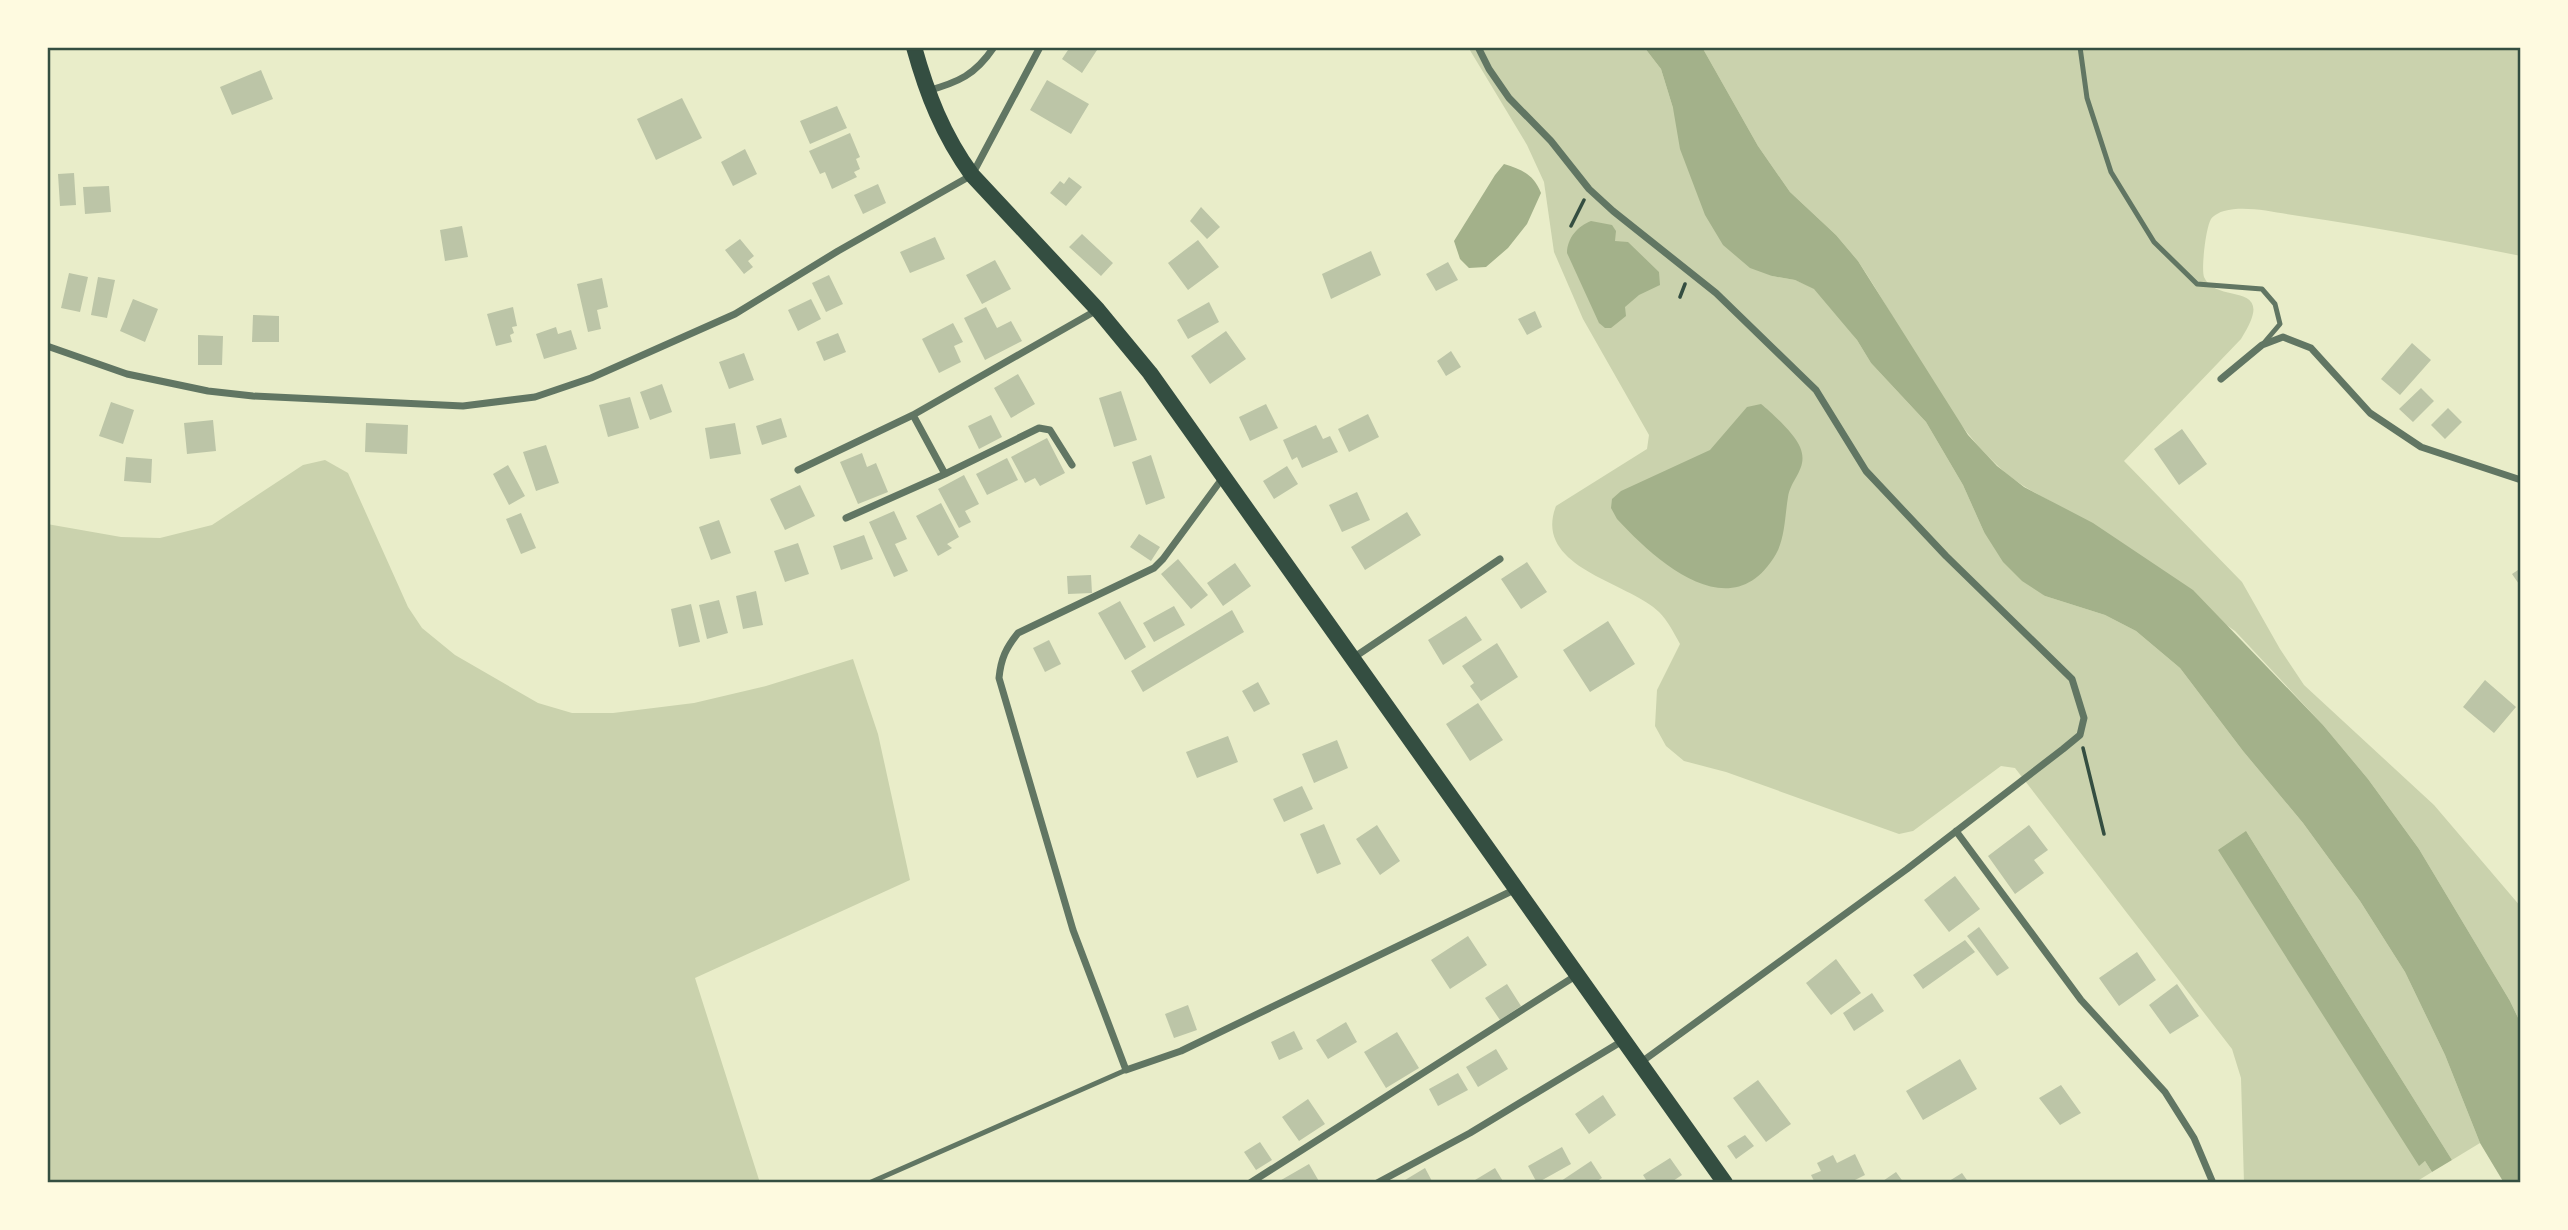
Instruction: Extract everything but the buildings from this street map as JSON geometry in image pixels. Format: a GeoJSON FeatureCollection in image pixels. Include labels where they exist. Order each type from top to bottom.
{"type":"FeatureCollection","features":[{"type":"Feature","properties":{"kind":"main road"},"geometry":{"type":"LineString","coordinates":[[914,47],[926,91],[945,133],[972,175],[1098,310],[1150,373],[1725,1183]]}},
{"type":"Feature","properties":{"kind":"street"},"geometry":{"type":"LineString","coordinates":[[926,91],[955,83],[972,74],[994,47]]}},
{"type":"Feature","properties":{"kind":"street"},"geometry":{"type":"LineString","coordinates":[[47,346],[127,374],[253,396],[463,406],[535,397],[604,372],[735,314],[838,251],[972,175],[1040,47]]}},
{"type":"Feature","properties":{"kind":"street"},"geometry":{"type":"LineString","coordinates":[[1478,47],[1509,98],[1551,141],[1589,189],[1716,293],[1816,390],[1866,471],[1946,555],[2072,679],[2084,718],[2080,735],[1956,831],[1640,1063]]}},
{"type":"Feature","properties":{"kind":"street"},"geometry":{"type":"LineString","coordinates":[[798,470],[913,415],[1098,310]]}},
{"type":"Feature","properties":{"kind":"street"},"geometry":{"type":"LineString","coordinates":[[2221,379],[2263,345],[2283,337],[2311,348],[2370,413],[2421,447],[2521,480]]}},
{"type":"Feature","properties":{"kind":"street"},"geometry":{"type":"LineString","coordinates":[[913,415],[945,474]]}},
{"type":"Feature","properties":{"kind":"street"},"geometry":{"type":"LineString","coordinates":[[846,518],[1044,427],[1056,438],[1072,465]]}},
{"type":"Feature","properties":{"kind":"street"},"geometry":{"type":"LineString","coordinates":[[1224,475],[1154,568],[1018,633],[1007,646],[1001,660],[999,678],[1073,930],[1126,1070],[1181,1051],[1516,889]]}},
{"type":"Feature","properties":{"kind":"street"},"geometry":{"type":"LineString","coordinates":[[1353,658],[1500,559]]}},
{"type":"Feature","properties":{"kind":"street"},"geometry":{"type":"LineString","coordinates":[[1956,831],[2081,1000],[2165,1092],[2194,1138],[2213,1183]]}},
{"type":"Feature","properties":{"kind":"street"},"geometry":{"type":"LineString","coordinates":[[1250,1183],[1577,975]]}},
{"type":"Feature","properties":{"kind":"street"},"geometry":{"type":"LineString","coordinates":[[1377,1183],[1470,1132],[1624,1040]]}},
{"type":"Feature","properties":{"kind":"lane"},"geometry":{"type":"LineString","coordinates":[[2080,47],[2087,98],[2111,172],[2154,242],[2197,284],[2262,289],[2275,304],[2280,324],[2263,345]]}},
{"type":"Feature","properties":{"kind":"lane"},"geometry":{"type":"LineString","coordinates":[[869,1183],[1126,1070]]}},
{"type":"Feature","properties":{"kind":"path"},"geometry":{"type":"LineString","coordinates":[[1571,226],[1589,189]]}},
{"type":"Feature","properties":{"kind":"path"},"geometry":{"type":"LineString","coordinates":[[2080,735],[2104,834]]}},
{"type":"Feature","properties":{"kind":"shaded area"},"geometry":{"type":"Polygon","coordinates":[[[1468,47],[1644,47],[1661,69],[1673,108],[1772,276],[1795,280],[1814,288],[1837,313],[1871,363],[1926,422],[1963,485],[1984,532],[2045,596],[2105,615],[2136,631],[2180,668],[2243,751],[2303,823],[2360,901],[2405,972],[2445,1055],[2480,1143],[2452,1160],[2246,831],[2419,1165],[2425,1161],[2432,1172],[2419,1180],[2420,1183],[2244,1183],[2241,1078],[2232,1049],[2015,768],[2001,766],[1913,831],[1899,834],[1726,772],[1684,761],[1666,746],[1655,726],[1657,690],[1680,644],[1668,623],[1645,601],[1587,571],[1570,559],[1558,544],[1552,527],[1556,506],[1647,449],[1649,435],[1583,319],[1554,252],[1544,182],[1527,145],[1468,47]]]}},
{"type":"Feature","properties":{"kind":"shaded area"},"geometry":{"type":"Polygon","coordinates":[[[1644,47],[1702,47],[1758,146],[1790,192],[1836,235],[1858,261],[1968,435],[1997,466],[2024,487],[2093,523],[2193,590],[2323,725],[2368,779],[2419,849],[2521,1024],[2521,1183],[2504,1183],[2480,1143],[2445,1055],[2405,972],[2360,901],[2303,823],[2243,751],[2180,668],[2136,631],[2105,615],[2045,596],[2022,581],[2003,562],[1984,532],[1963,485],[1926,422],[1871,363],[1857,340],[1814,289],[1795,280],[1750,268],[1723,245],[1705,215],[1680,149],[1673,108],[1661,69],[1644,47]]]}},
{"type":"Feature","properties":{"kind":"shaded area"},"geometry":{"type":"Polygon","coordinates":[[[1702,47],[2521,47],[2521,256],[2262,210],[2233,209],[2219,213],[2211,219],[2207,230],[2204,277],[2220,290],[2250,300],[2253,308],[2251,320],[2241,339],[2124,461],[2242,582],[2304,685],[2434,805],[2521,907],[2521,1024],[2419,849],[2368,779],[2323,725],[2235,631],[2050,501],[2015,480],[1976,444],[1923,368],[1858,261],[1836,235],[1790,192],[1758,146],[1702,47]]]}},
{"type":"Feature","properties":{"kind":"shaded area"},"geometry":{"type":"Polygon","coordinates":[[[1504,164],[1527,174],[1541,193],[1527,224],[1508,248],[1486,267],[1469,268],[1460,259],[1454,241],[1504,164]]]}},
{"type":"Feature","properties":{"kind":"shaded area"},"geometry":{"type":"Polygon","coordinates":[[[1591,221],[1612,225],[1616,231],[1615,241],[1628,242],[1659,272],[1660,285],[1639,295],[1625,307],[1626,316],[1611,328],[1605,328],[1599,323],[1567,253],[1574,233],[1591,221]]]}},
{"type":"Feature","properties":{"kind":"shaded area"},"geometry":{"type":"Polygon","coordinates":[[[1761,404],[1777,418],[1800,447],[1801,467],[1790,490],[1783,534],[1776,554],[1758,576],[1738,587],[1717,588],[1695,581],[1673,569],[1653,553],[1617,519],[1611,508],[1612,499],[1621,491],[1710,450],[1747,407],[1761,404]]]}},
{"type":"Feature","properties":{"kind":"shaded area"},"geometry":{"type":"Polygon","coordinates":[[[325,460],[348,473],[408,607],[422,628],[455,655],[538,703],[572,713],[613,713],[694,703],[766,686],[853,659],[878,734],[910,880],[695,978],[760,1183],[47,1183],[47,524],[121,537],[160,538],[212,525],[303,465],[325,460]]]}},
{"type":"Feature","properties":{"kind":"shaded area"},"geometry":{"type":"Polygon","coordinates":[[[2246,831],[2452,1160],[2432,1172],[2425,1161],[2419,1166],[2218,850],[2246,831]]]}}]}
